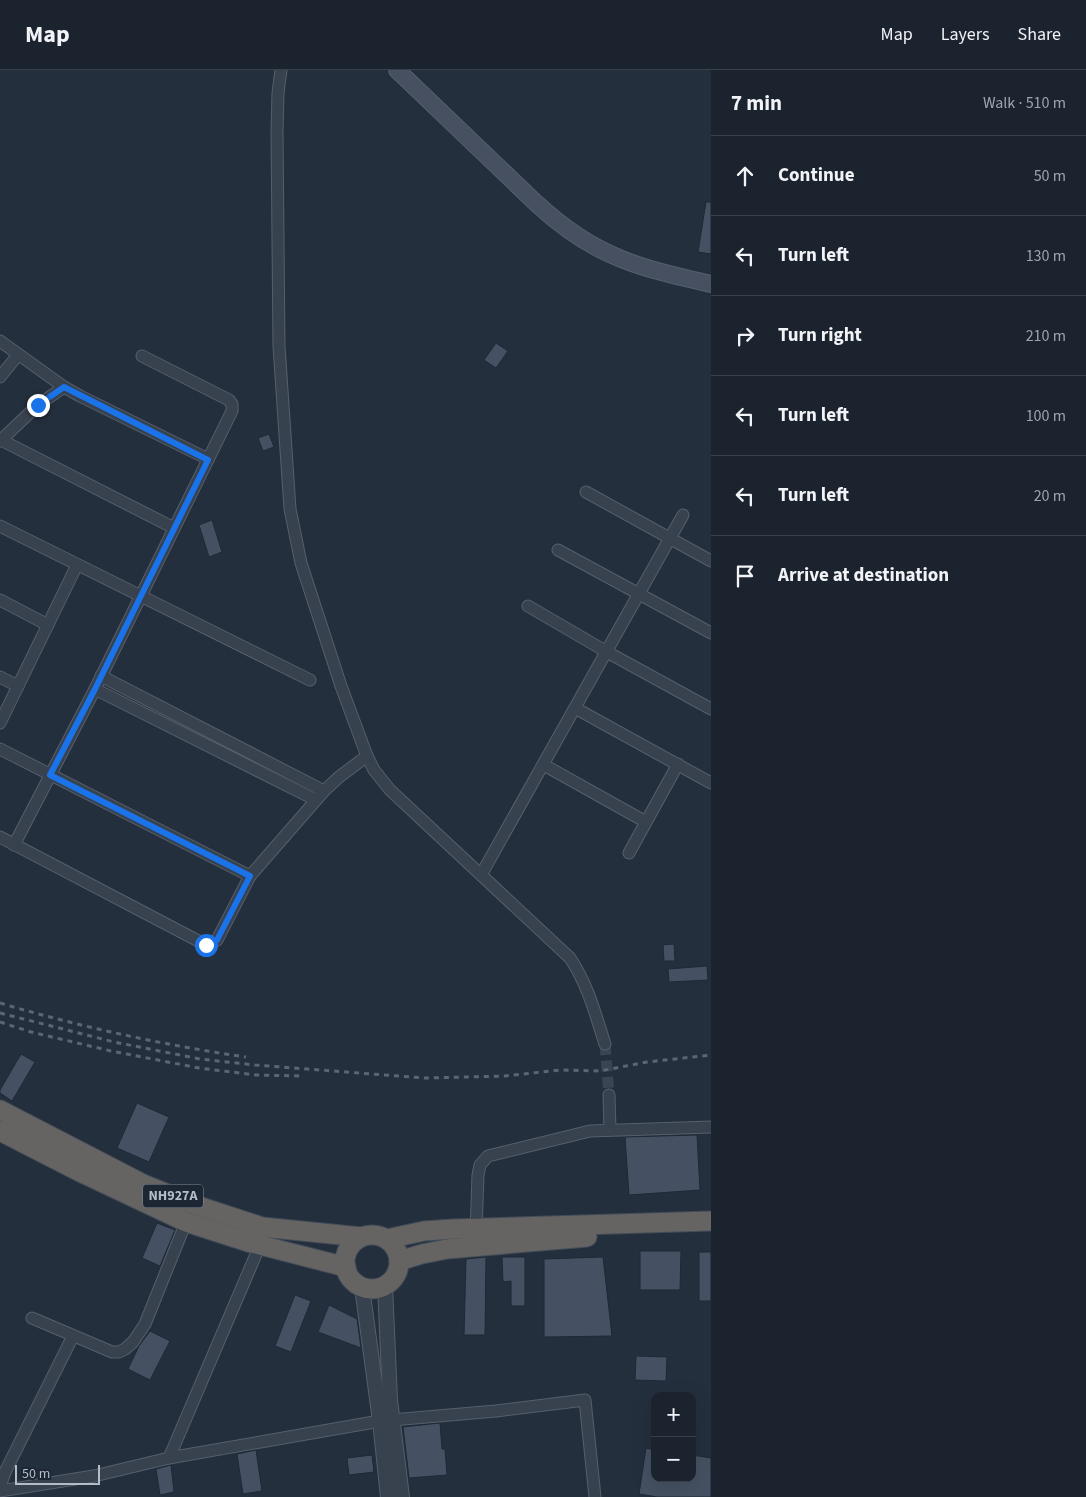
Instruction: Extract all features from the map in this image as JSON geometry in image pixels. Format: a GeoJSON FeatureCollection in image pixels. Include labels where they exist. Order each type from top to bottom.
{"type":"FeatureCollection","features":[{"type":"Feature","properties":{"kind":"highway","name":"NH927A"},"geometry":{"type":"LineString","coordinates":[[0,1110],[143,1184],[195,1205],[262,1227],[361,1237],[379,1235],[387,1239],[424,1231],[476,1237],[711,1234]]}},
{"type":"Feature","properties":{"kind":"highway","name":"NH927A"},"geometry":{"type":"LineString","coordinates":[[0,1131],[80,1172],[186,1222],[260,1245],[346,1267]]}},
{"type":"Feature","properties":{"kind":"highway","name":"NH927A"},"geometry":{"type":"LineString","coordinates":[[399,1261],[447,1249],[476,1237],[711,1221]]}},
{"type":"Feature","properties":{"kind":"highway"},"geometry":{"type":"LineString","coordinates":[[361,1237],[348,1250],[346,1267],[354,1282],[370,1289],[385,1285],[394,1278],[398,1270],[398,1252],[387,1239]]}},
{"type":"Feature","properties":{"kind":"main road"},"geometry":{"type":"LineString","coordinates":[[399,71],[537,204],[576,236],[610,254],[660,272],[711,284]]}},
{"type":"Feature","properties":{"kind":"street"},"geometry":{"type":"LineString","coordinates":[[281,70],[278,93],[277,132],[279,346],[290,509],[301,563],[341,686],[366,756],[374,770],[390,790],[570,958],[581,974],[589,992],[605,1044]]}},
{"type":"Feature","properties":{"kind":"street"},"geometry":{"type":"LineString","coordinates":[[0,341],[64,387],[208,460]]}},
{"type":"Feature","properties":{"kind":"street"},"geometry":{"type":"LineString","coordinates":[[0,377],[18,355]]}},
{"type":"Feature","properties":{"kind":"street"},"geometry":{"type":"LineString","coordinates":[[14,845],[95,689],[232,411],[232,404],[229,400],[142,356]]}},
{"type":"Feature","properties":{"kind":"street"},"geometry":{"type":"LineString","coordinates":[[64,387],[38,405],[1,440],[174,528]]}},
{"type":"Feature","properties":{"kind":"street"},"geometry":{"type":"LineString","coordinates":[[586,492],[711,561]]}},
{"type":"Feature","properties":{"kind":"street"},"geometry":{"type":"LineString","coordinates":[[481,875],[683,515]]}},
{"type":"Feature","properties":{"kind":"street"},"geometry":{"type":"LineString","coordinates":[[0,526],[310,680]]}},
{"type":"Feature","properties":{"kind":"street"},"geometry":{"type":"LineString","coordinates":[[558,550],[711,633]]}},
{"type":"Feature","properties":{"kind":"street"},"geometry":{"type":"LineString","coordinates":[[0,723],[77,565]]}},
{"type":"Feature","properties":{"kind":"street"},"geometry":{"type":"LineString","coordinates":[[0,600],[48,625]]}},
{"type":"Feature","properties":{"kind":"street"},"geometry":{"type":"LineString","coordinates":[[528,606],[711,709]]}},
{"type":"Feature","properties":{"kind":"street"},"geometry":{"type":"LineString","coordinates":[[101,676],[324,790]]}},
{"type":"Feature","properties":{"kind":"street"},"geometry":{"type":"LineString","coordinates":[[0,677],[18,686]]}},
{"type":"Feature","properties":{"kind":"street"},"geometry":{"type":"LineString","coordinates":[[95,689],[316,800]]}},
{"type":"Feature","properties":{"kind":"street"},"geometry":{"type":"LineString","coordinates":[[575,708],[711,783]]}},
{"type":"Feature","properties":{"kind":"street"},"geometry":{"type":"LineString","coordinates":[[0,749],[250,876]]}},
{"type":"Feature","properties":{"kind":"street"},"geometry":{"type":"LineString","coordinates":[[0,837],[206,945],[217,940],[250,876],[324,790],[366,756]]}},
{"type":"Feature","properties":{"kind":"street"},"geometry":{"type":"LineString","coordinates":[[629,853],[678,764]]}},
{"type":"Feature","properties":{"kind":"street"},"geometry":{"type":"LineString","coordinates":[[544,765],[646,822]]}},
{"type":"Feature","properties":{"kind":"street"},"geometry":{"type":"LineString","coordinates":[[609,1096],[610,1130]]}},
{"type":"Feature","properties":{"kind":"street"},"geometry":{"type":"LineString","coordinates":[[476,1237],[478,1175],[480,1165],[488,1156],[590,1131],[711,1127]]}},
{"type":"Feature","properties":{"kind":"street"},"geometry":{"type":"LineString","coordinates":[[32,1318],[112,1352],[126,1349],[145,1324],[186,1222]]}},
{"type":"Feature","properties":{"kind":"street"},"geometry":{"type":"LineString","coordinates":[[169,1458],[260,1245]]}},
{"type":"Feature","properties":{"kind":"street"},"geometry":{"type":"LineString","coordinates":[[385,1285],[388,1497]]}},
{"type":"Feature","properties":{"kind":"street"},"geometry":{"type":"LineString","coordinates":[[362,1287],[402,1497]]}},
{"type":"Feature","properties":{"kind":"street"},"geometry":{"type":"LineString","coordinates":[[74,1336],[6,1472],[0,1489],[94,1476],[169,1458],[386,1421],[496,1411],[585,1400],[595,1497]]}},
{"type":"Feature","properties":{"kind":"building"},"geometry":{"type":"Polygon","coordinates":[[[706,202],[711,202],[711,254],[698,252],[706,202]]]}},
{"type":"Feature","properties":{"kind":"building"},"geometry":{"type":"Polygon","coordinates":[[[496,343],[508,351],[496,368],[484,360],[496,343]]]}},
{"type":"Feature","properties":{"kind":"building"},"geometry":{"type":"Polygon","coordinates":[[[269,434],[274,447],[263,451],[258,438],[269,434]]]}},
{"type":"Feature","properties":{"kind":"building"},"geometry":{"type":"Polygon","coordinates":[[[212,520],[222,552],[209,557],[199,525],[212,520]]]}},
{"type":"Feature","properties":{"kind":"building"},"geometry":{"type":"Polygon","coordinates":[[[674,944],[675,961],[664,961],[663,945],[674,944]]]}},
{"type":"Feature","properties":{"kind":"building"},"geometry":{"type":"Polygon","coordinates":[[[707,966],[708,980],[669,982],[668,969],[707,966]]]}},
{"type":"Feature","properties":{"kind":"building"},"geometry":{"type":"Polygon","coordinates":[[[21,1054],[35,1062],[12,1101],[0,1093],[0,1090],[21,1054]]]}},
{"type":"Feature","properties":{"kind":"building"},"geometry":{"type":"Polygon","coordinates":[[[137,1103],[169,1117],[149,1162],[117,1148],[137,1103]]]}},
{"type":"Feature","properties":{"kind":"building"},"geometry":{"type":"Polygon","coordinates":[[[697,1135],[700,1190],[629,1195],[625,1137],[697,1135]]]}},
{"type":"Feature","properties":{"kind":"building"},"geometry":{"type":"Polygon","coordinates":[[[157,1223],[175,1230],[160,1266],[142,1258],[157,1223]]]}},
{"type":"Feature","properties":{"kind":"building"},"geometry":{"type":"Polygon","coordinates":[[[640,1251],[681,1251],[680,1290],[640,1290],[640,1251]]]}},
{"type":"Feature","properties":{"kind":"building"},"geometry":{"type":"Polygon","coordinates":[[[699,1252],[711,1252],[711,1301],[699,1301],[699,1252]]]}},
{"type":"Feature","properties":{"kind":"building"},"geometry":{"type":"Polygon","coordinates":[[[486,1257],[485,1335],[464,1335],[466,1259],[486,1257]]]}},
{"type":"Feature","properties":{"kind":"building"},"geometry":{"type":"Polygon","coordinates":[[[502,1257],[525,1257],[525,1306],[511,1306],[511,1281],[503,1282],[502,1257]]]}},
{"type":"Feature","properties":{"kind":"building"},"geometry":{"type":"Polygon","coordinates":[[[603,1257],[612,1336],[544,1337],[544,1259],[603,1257]]]}},
{"type":"Feature","properties":{"kind":"building"},"geometry":{"type":"Polygon","coordinates":[[[295,1295],[311,1301],[291,1352],[275,1346],[295,1295]]]}},
{"type":"Feature","properties":{"kind":"building"},"geometry":{"type":"Polygon","coordinates":[[[329,1305],[357,1319],[361,1348],[318,1332],[329,1305]]]}},
{"type":"Feature","properties":{"kind":"building"},"geometry":{"type":"Polygon","coordinates":[[[150,1331],[170,1341],[150,1380],[128,1369],[139,1346],[150,1331]]]}},
{"type":"Feature","properties":{"kind":"building"},"geometry":{"type":"Polygon","coordinates":[[[636,1356],[667,1357],[666,1381],[635,1380],[636,1356]]]}},
{"type":"Feature","properties":{"kind":"building"},"geometry":{"type":"Polygon","coordinates":[[[440,1423],[447,1475],[409,1478],[403,1427],[440,1423]]]}},
{"type":"Feature","properties":{"kind":"building"},"geometry":{"type":"Polygon","coordinates":[[[646,1448],[651,1449],[651,1482],[696,1482],[696,1456],[711,1458],[711,1497],[657,1497],[639,1494],[646,1448]]]}},
{"type":"Feature","properties":{"kind":"building"},"geometry":{"type":"Polygon","coordinates":[[[256,1450],[262,1491],[243,1494],[237,1454],[256,1450]]]}},
{"type":"Feature","properties":{"kind":"building"},"geometry":{"type":"Polygon","coordinates":[[[372,1455],[374,1472],[349,1475],[347,1458],[372,1455]]]}},
{"type":"Feature","properties":{"kind":"building"},"geometry":{"type":"Polygon","coordinates":[[[171,1465],[174,1492],[160,1495],[156,1469],[171,1465]]]}},
{"type":"Feature","properties":{"kind":"tunnel"},"geometry":{"type":"LineString","coordinates":[[605,1044],[609,1095]]}},
{"type":"Feature","properties":{"kind":"railway"},"geometry":{"type":"LineString","coordinates":[[0,1003],[122,1035],[246,1057]]}},
{"type":"Feature","properties":{"kind":"railway"},"geometry":{"type":"LineString","coordinates":[[0,1013],[114,1042],[200,1059],[424,1078],[505,1076],[560,1070],[600,1071],[647,1062],[711,1055]]}},
{"type":"Feature","properties":{"kind":"railway"},"geometry":{"type":"LineString","coordinates":[[0,1022],[31,1032],[111,1051],[199,1068],[256,1075],[304,1076]]}},
{"type":"Feature","properties":{"kind":"route"},"geometry":{"type":"LineString","coordinates":[[38,405],[64,387],[208,460],[95,689],[50,775],[250,876],[217,940],[206,945]]}}]}
